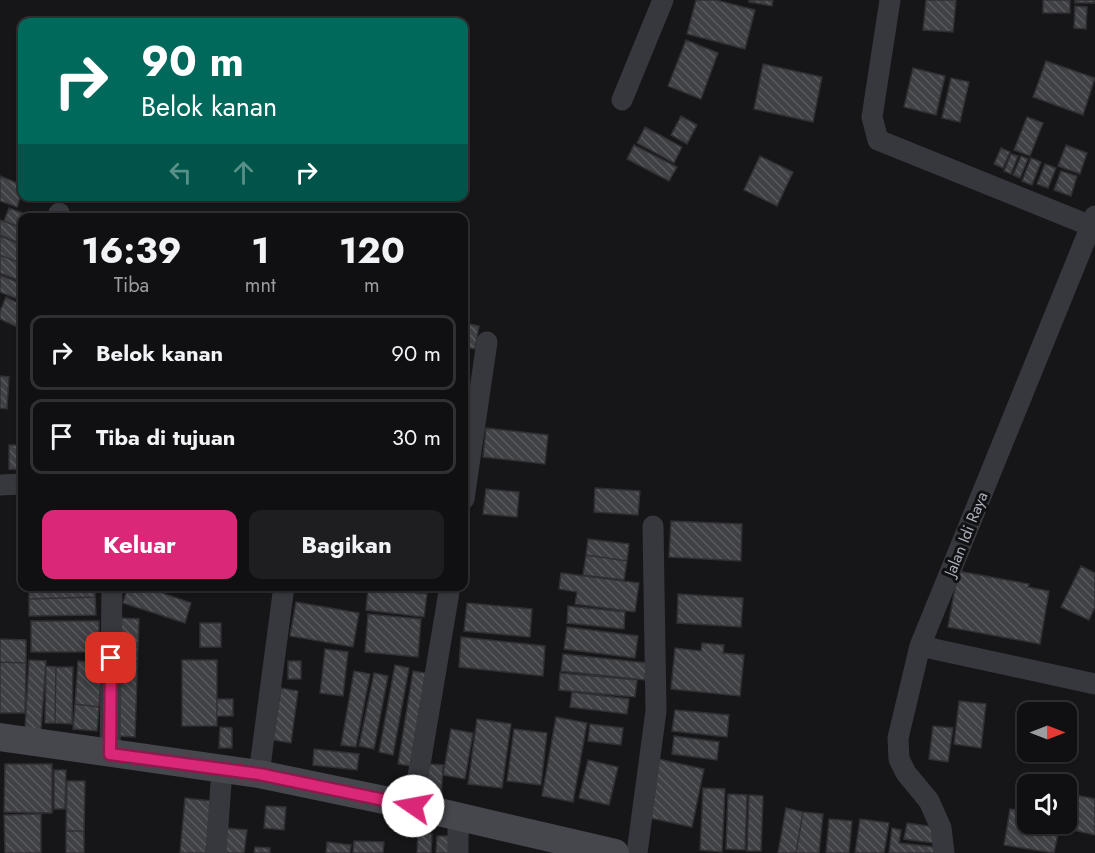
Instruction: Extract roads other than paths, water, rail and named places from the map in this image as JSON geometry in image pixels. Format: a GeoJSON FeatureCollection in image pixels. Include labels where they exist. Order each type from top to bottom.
{"type":"FeatureCollection","features":[{"type":"Feature","properties":{"kind":"main road"},"geometry":{"type":"LineString","coordinates":[[0,737],[259,774],[413,806],[615,853]]}},
{"type":"Feature","properties":{"kind":"street"},"geometry":{"type":"LineString","coordinates":[[622,100],[663,0]]}},
{"type":"Feature","properties":{"kind":"street"},"geometry":{"type":"LineString","coordinates":[[890,0],[872,117],[878,140],[1093,221]]}},
{"type":"Feature","properties":{"kind":"street","name":"Jalan Idi Raya"},"geometry":{"type":"LineString","coordinates":[[944,853],[941,828],[928,801],[906,773],[899,759],[898,738],[920,646],[1093,221]]}},
{"type":"Feature","properties":{"kind":"street"},"geometry":{"type":"LineString","coordinates":[[468,472],[487,342]]}},
{"type":"Feature","properties":{"kind":"street"},"geometry":{"type":"LineString","coordinates":[[0,484],[18,484]]}},
{"type":"Feature","properties":{"kind":"street"},"geometry":{"type":"LineString","coordinates":[[637,853],[656,711],[653,526]]}},
{"type":"Feature","properties":{"kind":"street"},"geometry":{"type":"LineString","coordinates":[[110,754],[112,591]]}},
{"type":"Feature","properties":{"kind":"street"},"geometry":{"type":"LineString","coordinates":[[259,774],[283,591]]}},
{"type":"Feature","properties":{"kind":"street"},"geometry":{"type":"LineString","coordinates":[[413,806],[449,591]]}},
{"type":"Feature","properties":{"kind":"street"},"geometry":{"type":"LineString","coordinates":[[920,646],[1095,684]]}},
{"type":"Feature","properties":{"kind":"street"},"geometry":{"type":"LineString","coordinates":[[216,853],[222,769]]}},
{"type":"Feature","properties":{"kind":"street"},"geometry":{"type":"LineString","coordinates":[[458,817],[458,853]]}}]}
